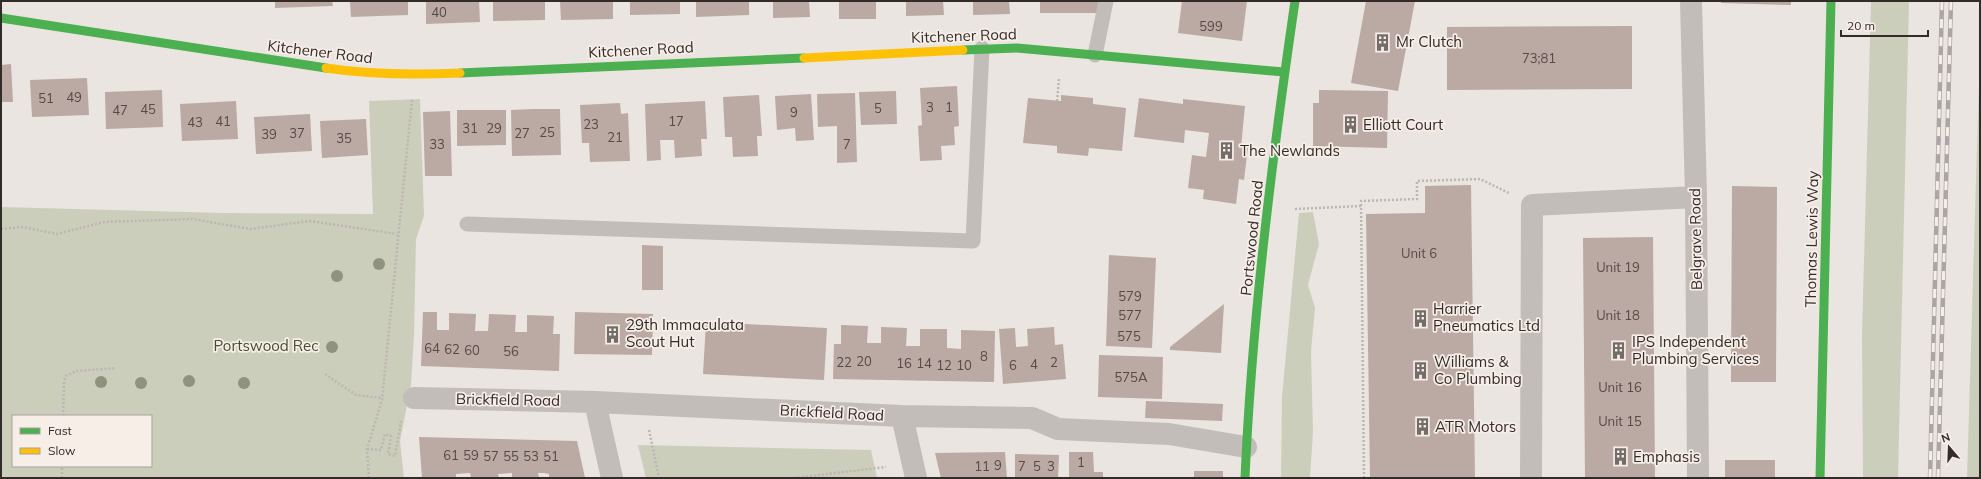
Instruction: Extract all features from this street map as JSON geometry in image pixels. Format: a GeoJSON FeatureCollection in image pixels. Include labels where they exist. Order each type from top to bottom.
{"type":"FeatureCollection","features":[{"type":"Feature","properties":{"kind":"street","name":"Portswood Road"},"geometry":{"type":"LineString","coordinates":[[1245,478],[1246,447],[1262,262],[1284,72],[1295,1]]}},
{"type":"Feature","properties":{"kind":"street","name":"Belgrave Road"},"geometry":{"type":"LineString","coordinates":[[1691,1],[1696,197],[1698,478]]}},
{"type":"Feature","properties":{"kind":"street","name":"Thomas Lewis Way"},"geometry":{"type":"LineString","coordinates":[[1820,478],[1831,1]]}},
{"type":"Feature","properties":{"kind":"street","name":"Kitchener Road"},"geometry":{"type":"LineString","coordinates":[[1,18],[358,73],[414,75],[982,48],[1016,48],[1284,72]]}},
{"type":"Feature","properties":{"kind":"street"},"geometry":{"type":"LineString","coordinates":[[1531,478],[1532,206],[1696,197]]}},
{"type":"Feature","properties":{"kind":"street","name":"Brickfield Road"},"geometry":{"type":"LineString","coordinates":[[414,398],[595,402],[902,416],[1032,418],[1058,428],[1168,434],[1246,447]]}},
{"type":"Feature","properties":{"kind":"street"},"geometry":{"type":"LineString","coordinates":[[595,402],[612,478]]}},
{"type":"Feature","properties":{"kind":"street"},"geometry":{"type":"LineString","coordinates":[[902,416],[914,471]]}},
{"type":"Feature","properties":{"kind":"lane"},"geometry":{"type":"LineString","coordinates":[[1096,55],[1106,1]]}},
{"type":"Feature","properties":{"kind":"lane"},"geometry":{"type":"LineString","coordinates":[[467,224],[973,241],[982,48]]}},
{"type":"Feature","properties":{"kind":"path"},"geometry":{"type":"LineString","coordinates":[[369,478],[367,449],[382,398],[397,234],[414,75]]}},
{"type":"Feature","properties":{"kind":"path"},"geometry":{"type":"LineString","coordinates":[[1364,478],[1361,201],[1417,200],[1417,181],[1480,179],[1532,206]]}},
{"type":"Feature","properties":{"kind":"path"},"geometry":{"type":"LineString","coordinates":[[1302,209],[1361,206]]}},
{"type":"Feature","properties":{"kind":"path"},"geometry":{"type":"LineString","coordinates":[[1,230],[23,228],[57,234],[104,222],[192,219],[251,229],[310,221],[397,234]]}},
{"type":"Feature","properties":{"kind":"path"},"geometry":{"type":"LineString","coordinates":[[63,415],[64,381],[66,376],[76,371],[116,368]]}},
{"type":"Feature","properties":{"kind":"path"},"geometry":{"type":"LineString","coordinates":[[325,374],[356,396],[382,398]]}},
{"type":"Feature","properties":{"kind":"path"},"geometry":{"type":"LineString","coordinates":[[367,449],[381,450],[385,434],[391,436],[388,454],[395,456],[400,422],[414,398]]}},
{"type":"Feature","properties":{"kind":"path"},"geometry":{"type":"LineString","coordinates":[[643,404],[659,478]]}},
{"type":"Feature","properties":{"kind":"path"},"geometry":{"type":"LineString","coordinates":[[62,467],[62,478]]}},
{"type":"Feature","properties":{"kind":"path"},"geometry":{"type":"LineString","coordinates":[[794,478],[914,471]]}},
{"type":"Feature","properties":{"kind":"green space"},"geometry":{"type":"Polygon","coordinates":[[[1871,1],[1909,1],[1898,478],[1863,478],[1862,335],[1871,1]]]}},
{"type":"Feature","properties":{"kind":"green space"},"geometry":{"type":"Polygon","coordinates":[[[1980,49],[1980,478],[1967,478],[1980,49]]]}},
{"type":"Feature","properties":{"kind":"green space","name":"Portswood Rec"},"geometry":{"type":"Polygon","coordinates":[[[420,99],[424,216],[416,239],[414,335],[411,385],[400,441],[404,478],[1,478],[1,207],[223,213],[373,214],[369,101],[420,99]]]}},
{"type":"Feature","properties":{"kind":"green space"},"geometry":{"type":"Polygon","coordinates":[[[1313,212],[1319,244],[1308,285],[1315,308],[1311,351],[1313,432],[1310,478],[1281,478],[1282,397],[1299,213],[1313,212]]]}},
{"type":"Feature","properties":{"kind":"green space"},"geometry":{"type":"Polygon","coordinates":[[[638,445],[871,450],[877,478],[646,478],[638,445]]]}},
{"type":"Feature","properties":{"kind":"building"},"geometry":{"type":"Polygon","coordinates":[[[275,1],[332,1],[333,6],[275,8],[275,1]]]}},
{"type":"Feature","properties":{"kind":"building"},"geometry":{"type":"Polygon","coordinates":[[[350,1],[408,1],[408,15],[351,17],[350,1]]]}},
{"type":"Feature","properties":{"kind":"building"},"geometry":{"type":"Polygon","coordinates":[[[426,1],[479,1],[480,22],[426,24],[426,1]]]}},
{"type":"Feature","properties":{"kind":"building"},"geometry":{"type":"Polygon","coordinates":[[[493,1],[545,1],[545,20],[493,21],[493,1]]]}},
{"type":"Feature","properties":{"kind":"building"},"geometry":{"type":"Polygon","coordinates":[[[560,1],[613,1],[613,19],[561,20],[560,1]]]}},
{"type":"Feature","properties":{"kind":"building"},"geometry":{"type":"Polygon","coordinates":[[[630,1],[680,1],[680,14],[630,15],[630,1]]]}},
{"type":"Feature","properties":{"kind":"building"},"geometry":{"type":"Polygon","coordinates":[[[696,1],[749,1],[749,15],[696,17],[696,1]]]}},
{"type":"Feature","properties":{"kind":"building"},"geometry":{"type":"Polygon","coordinates":[[[773,1],[809,1],[810,17],[773,18],[773,1]]]}},
{"type":"Feature","properties":{"kind":"building"},"geometry":{"type":"Polygon","coordinates":[[[839,1],[876,1],[876,19],[839,19],[839,1]]]}},
{"type":"Feature","properties":{"kind":"building"},"geometry":{"type":"Polygon","coordinates":[[[906,1],[943,1],[944,15],[906,16],[906,1]]]}},
{"type":"Feature","properties":{"kind":"building"},"geometry":{"type":"Polygon","coordinates":[[[973,1],[1009,1],[1010,14],[973,15],[973,1]]]}},
{"type":"Feature","properties":{"kind":"building"},"geometry":{"type":"Polygon","coordinates":[[[1040,1],[1099,1],[1099,13],[1040,13],[1040,1]]]}},
{"type":"Feature","properties":{"kind":"building"},"geometry":{"type":"Polygon","coordinates":[[[1182,1],[1247,1],[1242,41],[1178,33],[1182,1]]]}},
{"type":"Feature","properties":{"kind":"building","name":"Mr Clutch"},"geometry":{"type":"Polygon","coordinates":[[[1366,1],[1415,1],[1398,91],[1351,83],[1366,1]]]}},
{"type":"Feature","properties":{"kind":"building"},"geometry":{"type":"Polygon","coordinates":[[[1721,1],[1791,1],[1791,5],[1721,3],[1721,1]]]}},
{"type":"Feature","properties":{"kind":"building"},"geometry":{"type":"Polygon","coordinates":[[[1632,26],[1632,89],[1447,90],[1447,27],[1632,26]]]}},
{"type":"Feature","properties":{"kind":"building"},"geometry":{"type":"Polygon","coordinates":[[[11,64],[13,102],[1,102],[1,65],[11,64]]]}},
{"type":"Feature","properties":{"kind":"building"},"geometry":{"type":"Polygon","coordinates":[[[87,78],[89,115],[32,117],[30,80],[87,78]]]}},
{"type":"Feature","properties":{"kind":"building"},"geometry":{"type":"Polygon","coordinates":[[[957,86],[959,126],[954,127],[955,145],[941,146],[942,160],[920,161],[918,126],[922,125],[920,88],[957,86]]]}},
{"type":"Feature","properties":{"kind":"building"},"geometry":{"type":"Polygon","coordinates":[[[162,90],[163,127],[106,129],[105,92],[162,90]]]}},
{"type":"Feature","properties":{"kind":"building","name":"Elliott Court"},"geometry":{"type":"Polygon","coordinates":[[[1319,90],[1388,91],[1387,148],[1313,146],[1313,103],[1319,103],[1319,90]]]}},
{"type":"Feature","properties":{"kind":"building"},"geometry":{"type":"Polygon","coordinates":[[[896,91],[897,124],[861,125],[859,92],[896,91]]]}},
{"type":"Feature","properties":{"kind":"building"},"geometry":{"type":"Polygon","coordinates":[[[855,93],[857,162],[837,163],[837,126],[818,127],[817,94],[855,93]]]}},
{"type":"Feature","properties":{"kind":"building"},"geometry":{"type":"Polygon","coordinates":[[[811,94],[814,140],[796,141],[795,128],[777,130],[775,96],[811,94]]]}},
{"type":"Feature","properties":{"kind":"building"},"geometry":{"type":"Polygon","coordinates":[[[759,95],[762,136],[757,136],[758,156],[733,157],[732,137],[725,137],[723,97],[759,95]]]}},
{"type":"Feature","properties":{"kind":"building"},"geometry":{"type":"Polygon","coordinates":[[[1061,95],[1093,98],[1093,104],[1126,108],[1122,151],[1089,148],[1088,156],[1057,153],[1057,146],[1023,143],[1028,98],[1061,101],[1061,95]]]}},
{"type":"Feature","properties":{"kind":"building","name":"The Newlands"},"geometry":{"type":"Polygon","coordinates":[[[1139,98],[1183,104],[1183,99],[1245,106],[1241,147],[1248,147],[1244,180],[1239,179],[1236,204],[1203,199],[1204,190],[1188,188],[1192,155],[1206,157],[1209,133],[1185,130],[1184,143],[1134,137],[1139,98]]]}},
{"type":"Feature","properties":{"kind":"building"},"geometry":{"type":"Polygon","coordinates":[[[236,101],[238,139],[182,141],[180,104],[236,101]]]}},
{"type":"Feature","properties":{"kind":"building"},"geometry":{"type":"Polygon","coordinates":[[[705,101],[707,139],[701,139],[702,156],[675,158],[674,140],[660,140],[661,160],[647,161],[645,104],[705,101]]]}},
{"type":"Feature","properties":{"kind":"building"},"geometry":{"type":"Polygon","coordinates":[[[620,103],[621,114],[628,113],[630,161],[590,162],[589,143],[582,143],[580,105],[620,103]]]}},
{"type":"Feature","properties":{"kind":"building"},"geometry":{"type":"Polygon","coordinates":[[[560,109],[561,155],[512,156],[511,110],[560,109]]]}},
{"type":"Feature","properties":{"kind":"building"},"geometry":{"type":"Polygon","coordinates":[[[457,110],[506,110],[506,145],[457,146],[457,110]]]}},
{"type":"Feature","properties":{"kind":"building"},"geometry":{"type":"Polygon","coordinates":[[[450,111],[452,176],[425,176],[423,112],[450,111]]]}},
{"type":"Feature","properties":{"kind":"building"},"geometry":{"type":"Polygon","coordinates":[[[310,114],[312,151],[256,154],[254,117],[310,114]]]}},
{"type":"Feature","properties":{"kind":"building"},"geometry":{"type":"Polygon","coordinates":[[[366,119],[368,155],[322,158],[320,121],[366,119]]]}},
{"type":"Feature","properties":{"kind":"building"},"geometry":{"type":"Polygon","coordinates":[[[1471,185],[1475,478],[1370,478],[1366,214],[1425,213],[1425,186],[1471,185]]]}},
{"type":"Feature","properties":{"kind":"building"},"geometry":{"type":"Polygon","coordinates":[[[1732,186],[1777,187],[1776,382],[1731,382],[1732,186]]]}},
{"type":"Feature","properties":{"kind":"building"},"geometry":{"type":"Polygon","coordinates":[[[1653,237],[1655,478],[1585,478],[1583,238],[1653,237]]]}},
{"type":"Feature","properties":{"kind":"building"},"geometry":{"type":"Polygon","coordinates":[[[642,245],[663,246],[663,290],[642,290],[642,245]]]}},
{"type":"Feature","properties":{"kind":"building"},"geometry":{"type":"Polygon","coordinates":[[[1109,255],[1156,258],[1152,348],[1106,346],[1109,255]]]}},
{"type":"Feature","properties":{"kind":"building"},"geometry":{"type":"Polygon","coordinates":[[[1224,304],[1221,353],[1170,350],[1170,347],[1224,304]]]}},
{"type":"Feature","properties":{"kind":"building"},"geometry":{"type":"Polygon","coordinates":[[[423,312],[437,312],[437,330],[449,330],[449,313],[476,314],[475,331],[488,331],[489,314],[516,315],[515,332],[527,332],[527,315],[554,316],[553,334],[560,334],[559,371],[421,366],[423,312]]]}},
{"type":"Feature","properties":{"kind":"building","name":"29th Immaculata Scout Hut"},"geometry":{"type":"Polygon","coordinates":[[[575,312],[653,314],[652,355],[574,354],[575,312]]]}},
{"type":"Feature","properties":{"kind":"building"},"geometry":{"type":"Polygon","coordinates":[[[706,322],[827,328],[824,380],[703,374],[706,322]]]}},
{"type":"Feature","properties":{"kind":"building"},"geometry":{"type":"Polygon","coordinates":[[[841,325],[868,326],[867,343],[881,343],[881,327],[907,328],[906,346],[920,346],[920,329],[947,329],[947,348],[961,349],[961,330],[995,331],[994,382],[833,379],[834,344],[841,344],[841,325]]]}},
{"type":"Feature","properties":{"kind":"building"},"geometry":{"type":"Polygon","coordinates":[[[1054,327],[1055,345],[1063,344],[1066,379],[1003,384],[999,329],[1015,328],[1016,347],[1028,346],[1027,329],[1054,327]]]}},
{"type":"Feature","properties":{"kind":"building"},"geometry":{"type":"Polygon","coordinates":[[[1099,355],[1163,357],[1162,399],[1098,397],[1099,355]]]}},
{"type":"Feature","properties":{"kind":"building"},"geometry":{"type":"Polygon","coordinates":[[[1146,401],[1223,404],[1222,421],[1145,418],[1146,401]]]}},
{"type":"Feature","properties":{"kind":"building"},"geometry":{"type":"Polygon","coordinates":[[[419,437],[577,441],[585,478],[549,478],[549,474],[538,473],[539,478],[512,478],[512,473],[498,474],[499,478],[471,478],[470,473],[456,474],[456,478],[422,478],[419,437]]]}},
{"type":"Feature","properties":{"kind":"building"},"geometry":{"type":"Polygon","coordinates":[[[1005,452],[1007,478],[941,478],[935,453],[1005,452]]]}},
{"type":"Feature","properties":{"kind":"building"},"geometry":{"type":"Polygon","coordinates":[[[1069,452],[1093,452],[1094,472],[1103,472],[1103,478],[1069,478],[1069,452]]]}},
{"type":"Feature","properties":{"kind":"building"},"geometry":{"type":"Polygon","coordinates":[[[1015,454],[1059,455],[1058,478],[1015,478],[1015,454]]]}},
{"type":"Feature","properties":{"kind":"building"},"geometry":{"type":"Polygon","coordinates":[[[1725,460],[1775,460],[1775,478],[1725,478],[1725,460]]]}},
{"type":"Feature","properties":{"kind":"building"},"geometry":{"type":"Polygon","coordinates":[[[1194,471],[1223,471],[1223,478],[1194,478],[1194,471]]]}},
{"type":"Feature","properties":{"kind":"railway"},"geometry":{"type":"LineString","coordinates":[[1930,478],[1942,1]]}},
{"type":"Feature","properties":{"kind":"railway"},"geometry":{"type":"LineString","coordinates":[[1938,478],[1951,1]]}},
{"type":"Feature","properties":{"kind":"traffic: fast"},"geometry":{"type":"LineString","coordinates":[[1245,478],[1248,418],[1264,239],[1278,120],[1295,1]]}},
{"type":"Feature","properties":{"kind":"traffic: fast"},"geometry":{"type":"LineString","coordinates":[[1820,478],[1831,1]]}},
{"type":"Feature","properties":{"kind":"traffic: fast"},"geometry":{"type":"LineString","coordinates":[[1,18],[326,68]]}},
{"type":"Feature","properties":{"kind":"traffic: fast"},"geometry":{"type":"LineString","coordinates":[[963,50],[1017,48],[1284,72]]}},
{"type":"Feature","properties":{"kind":"traffic: fast"},"geometry":{"type":"LineString","coordinates":[[460,73],[804,58]]}},
{"type":"Feature","properties":{"kind":"traffic: slow"},"geometry":{"type":"LineString","coordinates":[[804,58],[963,50]]}},
{"type":"Feature","properties":{"kind":"traffic: slow"},"geometry":{"type":"LineString","coordinates":[[326,68],[393,74],[460,73]]}},
{"type":"Feature","properties":{"kind":"place","name":"Mr Clutch"},"geometry":{"type":"Point","coordinates":[1383,42]}},
{"type":"Feature","properties":{"kind":"place","name":"Elliott Court"},"geometry":{"type":"Point","coordinates":[1350,125]}},
{"type":"Feature","properties":{"kind":"place","name":"The Newlands"},"geometry":{"type":"Point","coordinates":[1227,151]}},
{"type":"Feature","properties":{"kind":"place","name":"Harrier Pneumatics Ltd"},"geometry":{"type":"Point","coordinates":[1420,318]}},
{"type":"Feature","properties":{"kind":"place","name":"29th Immaculata Scout Hut"},"geometry":{"type":"Point","coordinates":[613,334]}},
{"type":"Feature","properties":{"kind":"place","name":"IPS Independent Plumbing Services"},"geometry":{"type":"Point","coordinates":[1619,351]}},
{"type":"Feature","properties":{"kind":"place","name":"Williams & Co Plumbing"},"geometry":{"type":"Point","coordinates":[1421,371]}},
{"type":"Feature","properties":{"kind":"place","name":"ATR Motors"},"geometry":{"type":"Point","coordinates":[1422,427]}},
{"type":"Feature","properties":{"kind":"place","name":"Emphasis"},"geometry":{"type":"Point","coordinates":[1620,457]}}]}
